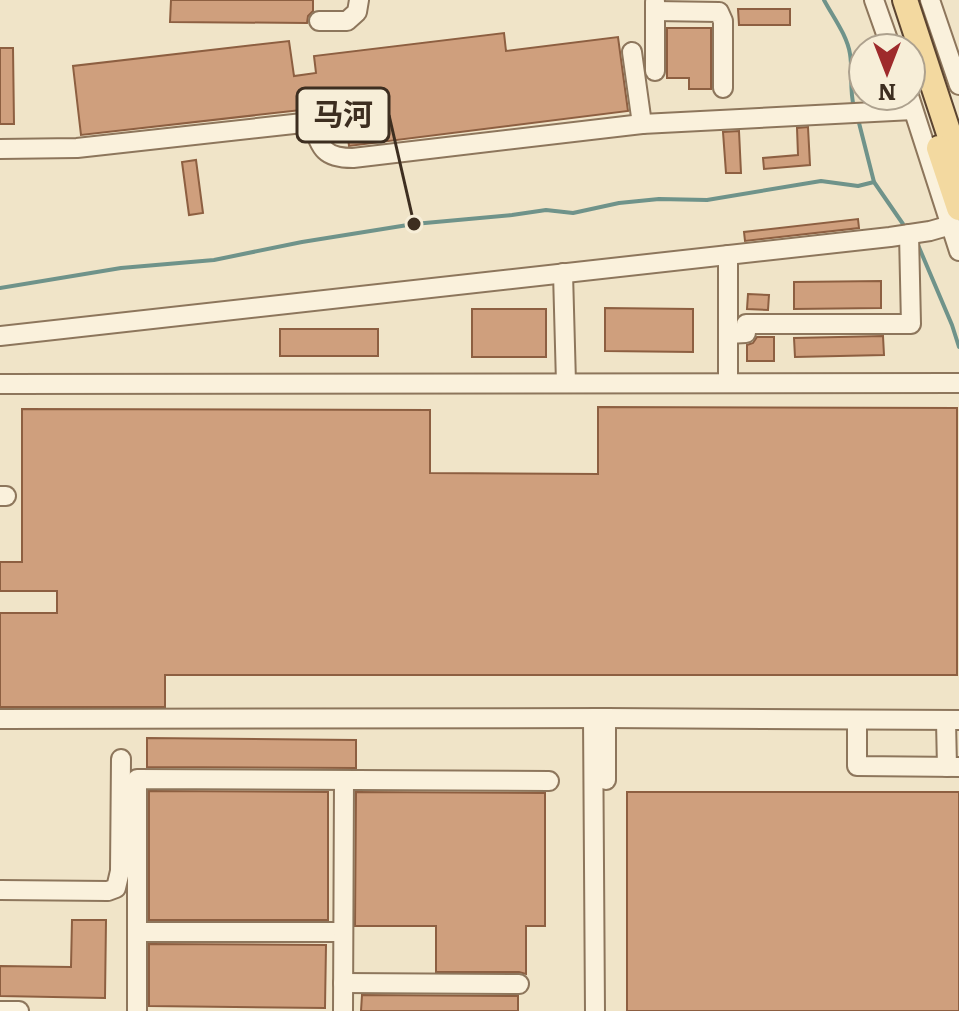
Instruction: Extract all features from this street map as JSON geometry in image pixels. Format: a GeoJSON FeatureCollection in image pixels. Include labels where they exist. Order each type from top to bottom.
{"type":"FeatureCollection","features":[{"type":"Feature","properties":{"kind":"main road"},"geometry":{"type":"LineString","coordinates":[[890,0],[901,32]]}},
{"type":"Feature","properties":{"kind":"main road"},"geometry":{"type":"LineString","coordinates":[[905,0],[959,164]]}},
{"type":"Feature","properties":{"kind":"main road"},"geometry":{"type":"LineString","coordinates":[[925,112],[955,217]]}},
{"type":"Feature","properties":{"kind":"lane"},"geometry":{"type":"LineString","coordinates":[[319,21],[347,21],[357,12],[359,0]]}},
{"type":"Feature","properties":{"kind":"lane"},"geometry":{"type":"LineString","coordinates":[[874,0],[885,32]]}},
{"type":"Feature","properties":{"kind":"lane"},"geometry":{"type":"LineString","coordinates":[[930,0],[959,85]]}},
{"type":"Feature","properties":{"kind":"lane"},"geometry":{"type":"LineString","coordinates":[[655,71],[655,6],[719,12],[723,21],[723,88]]}},
{"type":"Feature","properties":{"kind":"lane"},"geometry":{"type":"LineString","coordinates":[[632,52],[642,124]]}},
{"type":"Feature","properties":{"kind":"lane"},"geometry":{"type":"LineString","coordinates":[[0,149],[77,148],[312,122],[326,152],[336,158],[353,158],[642,124],[862,112]]}},
{"type":"Feature","properties":{"kind":"lane"},"geometry":{"type":"LineString","coordinates":[[914,112],[955,217],[959,251]]}},
{"type":"Feature","properties":{"kind":"lane"},"geometry":{"type":"LineString","coordinates":[[0,336],[909,234],[955,217]]}},
{"type":"Feature","properties":{"kind":"lane"},"geometry":{"type":"LineString","coordinates":[[728,334],[746,333],[746,324],[911,324],[909,234]]}},
{"type":"Feature","properties":{"kind":"lane"},"geometry":{"type":"LineString","coordinates":[[728,255],[728,383]]}},
{"type":"Feature","properties":{"kind":"lane"},"geometry":{"type":"LineString","coordinates":[[563,273],[566,383]]}},
{"type":"Feature","properties":{"kind":"lane"},"geometry":{"type":"LineString","coordinates":[[0,384],[959,383]]}},
{"type":"Feature","properties":{"kind":"lane"},"geometry":{"type":"LineString","coordinates":[[0,719],[600,718],[857,720],[953,721],[953,767],[857,766],[857,720]]}},
{"type":"Feature","properties":{"kind":"lane"},"geometry":{"type":"LineString","coordinates":[[595,1011],[600,718]]}},
{"type":"Feature","properties":{"kind":"lane"},"geometry":{"type":"LineString","coordinates":[[600,718],[606,1011]]}},
{"type":"Feature","properties":{"kind":"lane"},"geometry":{"type":"LineString","coordinates":[[0,890],[108,891],[116,888],[120,871],[121,759]]}},
{"type":"Feature","properties":{"kind":"lane"},"geometry":{"type":"LineString","coordinates":[[137,1011],[137,779],[549,781]]}},
{"type":"Feature","properties":{"kind":"lane"},"geometry":{"type":"LineString","coordinates":[[343,1011],[344,780]]}},
{"type":"Feature","properties":{"kind":"lane"},"geometry":{"type":"LineString","coordinates":[[137,932],[343,932]]}},
{"type":"Feature","properties":{"kind":"lane"},"geometry":{"type":"LineString","coordinates":[[343,983],[519,984]]}},
{"type":"Feature","properties":{"kind":"lane"},"geometry":{"type":"LineString","coordinates":[[0,1011],[19,1011]]}},
{"type":"Feature","properties":{"kind":"building"},"geometry":{"type":"Polygon","coordinates":[[[171,0],[313,0],[313,11],[307,23],[170,22],[171,0]]]}},
{"type":"Feature","properties":{"kind":"building"},"geometry":{"type":"Polygon","coordinates":[[[738,9],[790,9],[790,25],[739,25],[738,9]]]}},
{"type":"Feature","properties":{"kind":"building"},"geometry":{"type":"Polygon","coordinates":[[[667,28],[711,28],[711,89],[689,89],[689,78],[667,78],[667,28]]]}},
{"type":"Feature","properties":{"kind":"building"},"geometry":{"type":"Polygon","coordinates":[[[504,33],[506,51],[618,37],[628,111],[349,146],[344,108],[310,109],[81,135],[73,66],[289,41],[294,76],[316,73],[314,56],[504,33]]]}},
{"type":"Feature","properties":{"kind":"building"},"geometry":{"type":"Polygon","coordinates":[[[0,48],[13,48],[14,124],[0,124],[0,48]]]}},
{"type":"Feature","properties":{"kind":"building"},"geometry":{"type":"Polygon","coordinates":[[[808,127],[810,165],[764,169],[763,158],[798,155],[797,128],[808,127]]]}},
{"type":"Feature","properties":{"kind":"building"},"geometry":{"type":"Polygon","coordinates":[[[739,131],[741,173],[726,173],[723,132],[739,131]]]}},
{"type":"Feature","properties":{"kind":"building"},"geometry":{"type":"Polygon","coordinates":[[[196,160],[203,213],[189,215],[182,162],[196,160]]]}},
{"type":"Feature","properties":{"kind":"building"},"geometry":{"type":"Polygon","coordinates":[[[858,219],[859,228],[745,241],[744,232],[858,219]]]}},
{"type":"Feature","properties":{"kind":"building"},"geometry":{"type":"Polygon","coordinates":[[[881,281],[881,308],[794,309],[794,282],[881,281]]]}},
{"type":"Feature","properties":{"kind":"building"},"geometry":{"type":"Polygon","coordinates":[[[748,294],[769,295],[768,310],[747,309],[748,294]]]}},
{"type":"Feature","properties":{"kind":"building"},"geometry":{"type":"Polygon","coordinates":[[[605,308],[693,309],[693,352],[605,351],[605,308]]]}},
{"type":"Feature","properties":{"kind":"building"},"geometry":{"type":"Polygon","coordinates":[[[472,309],[546,309],[546,357],[472,357],[472,309]]]}},
{"type":"Feature","properties":{"kind":"building"},"geometry":{"type":"Polygon","coordinates":[[[280,329],[378,329],[378,356],[280,356],[280,329]]]}},
{"type":"Feature","properties":{"kind":"building"},"geometry":{"type":"Polygon","coordinates":[[[883,336],[884,355],[795,357],[794,338],[883,336]]]}},
{"type":"Feature","properties":{"kind":"building"},"geometry":{"type":"Polygon","coordinates":[[[757,337],[774,337],[774,361],[747,361],[747,345],[757,337]]]}},
{"type":"Feature","properties":{"kind":"building"},"geometry":{"type":"Polygon","coordinates":[[[598,407],[957,408],[957,675],[165,675],[165,707],[0,707],[0,613],[57,613],[57,591],[0,591],[0,562],[22,562],[22,409],[430,410],[430,473],[598,474],[598,407]]]}},
{"type":"Feature","properties":{"kind":"building"},"geometry":{"type":"Polygon","coordinates":[[[147,738],[356,740],[356,768],[147,767],[147,738]]]}},
{"type":"Feature","properties":{"kind":"building"},"geometry":{"type":"Polygon","coordinates":[[[149,791],[328,792],[328,920],[149,920],[149,791]]]}},
{"type":"Feature","properties":{"kind":"building"},"geometry":{"type":"Polygon","coordinates":[[[356,792],[545,793],[545,926],[526,926],[526,974],[436,972],[436,926],[355,926],[356,792]]]}},
{"type":"Feature","properties":{"kind":"building"},"geometry":{"type":"Polygon","coordinates":[[[627,792],[959,792],[959,1011],[627,1011],[627,792]]]}},
{"type":"Feature","properties":{"kind":"building"},"geometry":{"type":"Polygon","coordinates":[[[72,920],[106,920],[105,998],[0,996],[0,966],[71,967],[72,920]]]}},
{"type":"Feature","properties":{"kind":"building"},"geometry":{"type":"Polygon","coordinates":[[[149,944],[326,945],[325,1008],[149,1006],[149,944]]]}},
{"type":"Feature","properties":{"kind":"building"},"geometry":{"type":"Polygon","coordinates":[[[362,995],[518,996],[518,1011],[361,1011],[362,995]]]}},
{"type":"Feature","properties":{"kind":"waterway"},"geometry":{"type":"LineString","coordinates":[[824,0],[847,44]]}},
{"type":"Feature","properties":{"kind":"waterway"},"geometry":{"type":"LineString","coordinates":[[858,119],[874,182],[903,224]]}},
{"type":"Feature","properties":{"kind":"waterway"},"geometry":{"type":"LineString","coordinates":[[0,288],[121,268],[214,260],[414,224],[546,210],[573,213],[619,203],[659,199],[707,200],[821,181],[858,186],[874,182]]}},
{"type":"Feature","properties":{"kind":"waterway"},"geometry":{"type":"LineString","coordinates":[[918,245],[959,347]]}},
{"type":"Feature","properties":{"kind":"place","name":"马河"},"geometry":{"type":"Point","coordinates":[414,224]}}]}
